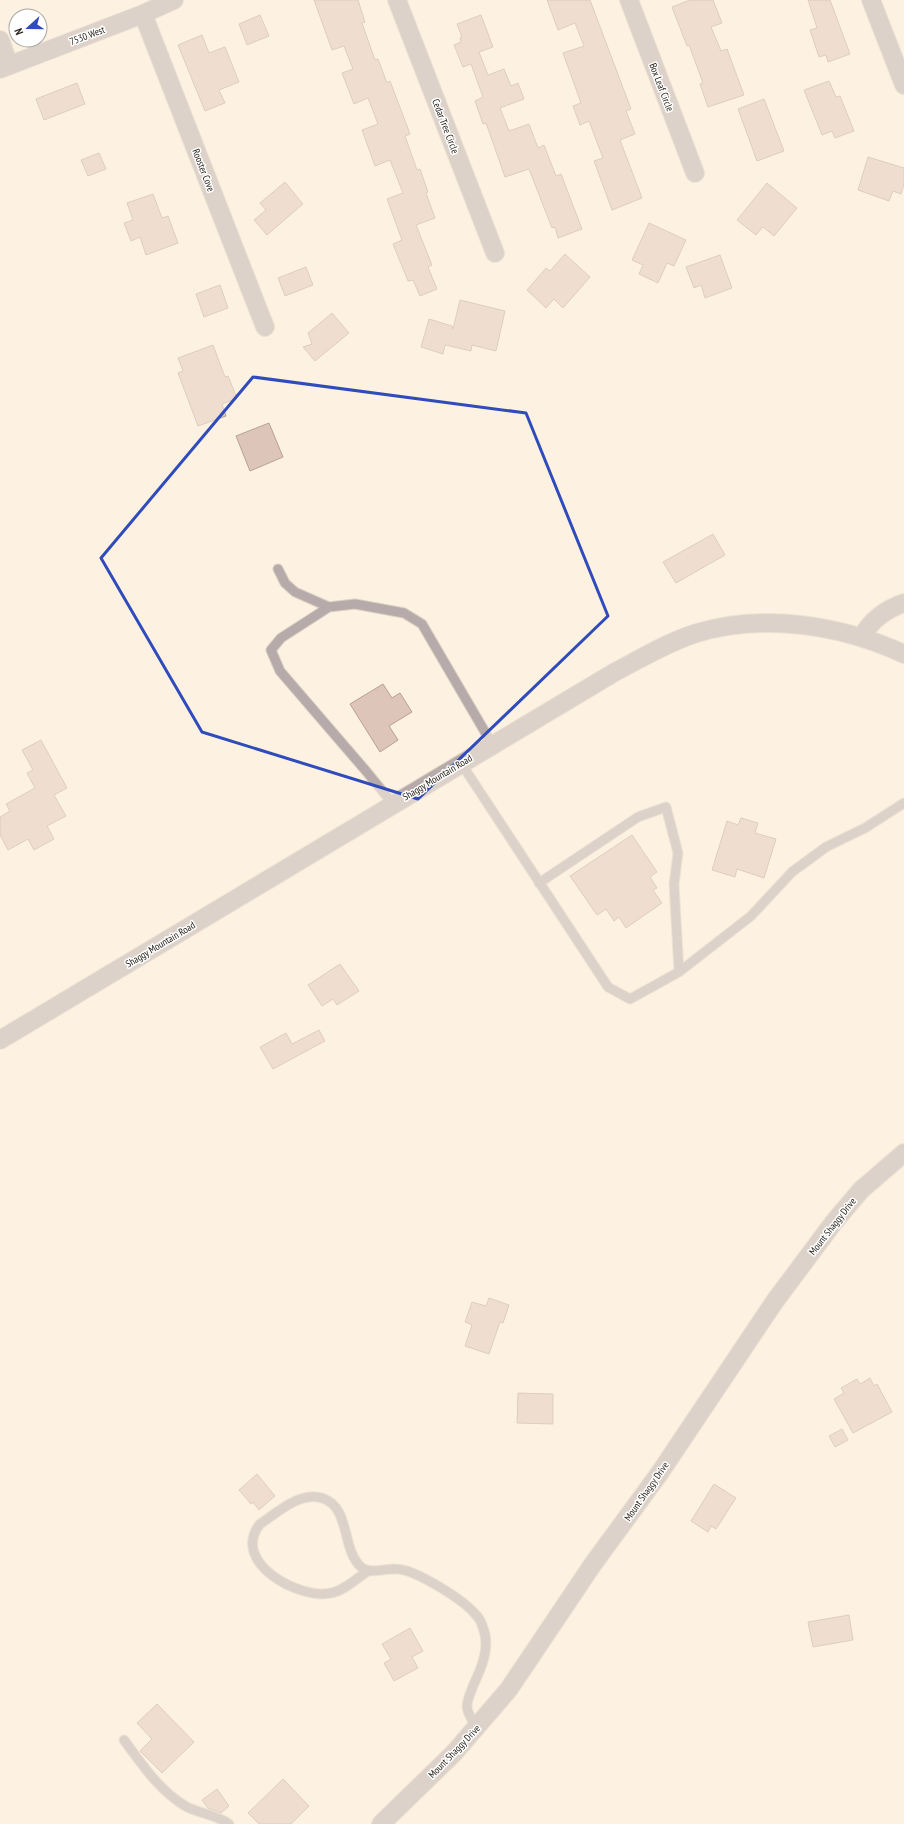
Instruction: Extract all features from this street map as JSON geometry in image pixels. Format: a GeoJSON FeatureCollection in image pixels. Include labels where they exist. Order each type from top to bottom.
{"type":"FeatureCollection","features":[{"type":"Feature","properties":{"kind":"street","name":"7530 West"},"geometry":{"type":"LineString","coordinates":[[5,67],[143,14],[174,0]]}},
{"type":"Feature","properties":{"kind":"street","name":"Cedar Tree Circle"},"geometry":{"type":"LineString","coordinates":[[397,0],[495,253]]}},
{"type":"Feature","properties":{"kind":"street","name":"Box Leaf Circle"},"geometry":{"type":"LineString","coordinates":[[628,0],[695,173]]}},
{"type":"Feature","properties":{"kind":"street"},"geometry":{"type":"LineString","coordinates":[[871,0],[904,85]]}},
{"type":"Feature","properties":{"kind":"street","name":"Rooster Cove"},"geometry":{"type":"LineString","coordinates":[[143,14],[265,327]]}},
{"type":"Feature","properties":{"kind":"street"},"geometry":{"type":"LineString","coordinates":[[0,40],[5,67]]}},
{"type":"Feature","properties":{"kind":"street"},"geometry":{"type":"LineString","coordinates":[[862,637],[867,627],[876,619],[894,606],[904,603]]}},
{"type":"Feature","properties":{"kind":"street","name":"Shaggy Mountain Road"},"geometry":{"type":"LineString","coordinates":[[0,1040],[492,744],[615,672],[696,634],[735,624],[781,623],[818,628],[862,637],[904,654]]}},
{"type":"Feature","properties":{"kind":"street","name":"Mount Shaggy Drive"},"geometry":{"type":"LineString","coordinates":[[381,1824],[477,1728],[509,1689],[593,1564],[658,1474],[732,1363],[811,1252],[860,1190],[904,1153]]}},
{"type":"Feature","properties":{"kind":"lane"},"geometry":{"type":"LineString","coordinates":[[278,568],[285,583],[295,592],[329,607]]}},
{"type":"Feature","properties":{"kind":"lane"},"geometry":{"type":"LineString","coordinates":[[393,804],[280,671],[271,650],[281,638],[329,607],[355,604],[404,613],[422,624],[492,744]]}},
{"type":"Feature","properties":{"kind":"lane"},"geometry":{"type":"LineString","coordinates":[[461,763],[608,987],[630,999],[679,972],[752,916],[792,872],[826,847],[865,828],[904,803]]}},
{"type":"Feature","properties":{"kind":"lane"},"geometry":{"type":"LineString","coordinates":[[539,883],[638,817],[666,807],[678,853],[674,884],[679,972]]}},
{"type":"Feature","properties":{"kind":"lane"},"geometry":{"type":"LineString","coordinates":[[368,1571],[361,1568],[355,1560],[338,1510],[323,1498],[314,1497],[301,1499],[260,1524],[256,1530],[253,1541],[258,1561],[264,1571],[293,1587],[321,1594],[331,1593],[368,1571],[397,1569],[408,1571],[450,1593],[477,1615],[486,1638],[485,1649],[479,1672],[467,1706],[469,1716],[477,1728]]}},
{"type":"Feature","properties":{"kind":"lane"},"geometry":{"type":"LineString","coordinates":[[124,1740],[145,1769],[174,1799],[187,1807],[229,1824]]}},
{"type":"Feature","properties":{"kind":"highlighted area"},"geometry":{"type":"Polygon","coordinates":[[[253,377],[526,413],[608,616],[418,799],[202,732],[101,558],[253,377]]]}},
{"type":"Feature","properties":{"kind":"building"},"geometry":{"type":"Polygon","coordinates":[[[314,0],[358,0],[365,22],[362,23],[375,60],[378,59],[387,83],[390,81],[410,134],[405,136],[417,170],[420,169],[428,192],[426,193],[435,218],[416,225],[432,265],[428,267],[437,289],[420,296],[413,280],[408,281],[393,244],[402,240],[387,199],[403,193],[390,160],[375,166],[362,130],[378,124],[368,98],[354,104],[342,73],[353,69],[344,46],[332,50],[314,0]]]}},
{"type":"Feature","properties":{"kind":"building"},"geometry":{"type":"Polygon","coordinates":[[[547,0],[590,0],[631,109],[626,111],[635,134],[620,140],[642,198],[612,210],[594,161],[603,158],[589,121],[580,125],[573,106],[581,103],[563,53],[584,46],[575,23],[558,30],[547,0]]]}},
{"type":"Feature","properties":{"kind":"building"},"geometry":{"type":"Polygon","coordinates":[[[690,0],[713,0],[722,23],[711,27],[721,51],[727,49],[744,95],[708,107],[700,84],[703,83],[689,45],[687,46],[672,7],[690,0]]]}},
{"type":"Feature","properties":{"kind":"building"},"geometry":{"type":"Polygon","coordinates":[[[808,0],[830,0],[850,54],[828,62],[826,55],[819,57],[810,30],[817,28],[808,0]]]}},
{"type":"Feature","properties":{"kind":"building"},"geometry":{"type":"Polygon","coordinates":[[[260,15],[269,36],[247,45],[239,24],[260,15]]]}},
{"type":"Feature","properties":{"kind":"building"},"geometry":{"type":"Polygon","coordinates":[[[481,15],[493,47],[479,52],[488,75],[504,69],[511,86],[518,83],[524,99],[500,108],[509,131],[529,124],[538,148],[544,145],[556,176],[561,174],[582,229],[558,238],[555,227],[552,228],[529,169],[505,177],[486,123],[483,124],[475,101],[483,97],[471,64],[463,67],[454,45],[461,42],[460,38],[462,37],[457,24],[481,15]]]}},
{"type":"Feature","properties":{"kind":"building"},"geometry":{"type":"Polygon","coordinates":[[[202,35],[209,53],[225,47],[239,82],[219,90],[225,103],[205,111],[178,45],[202,35]]]}},
{"type":"Feature","properties":{"kind":"building"},"geometry":{"type":"Polygon","coordinates":[[[829,81],[836,97],[840,96],[854,131],[835,138],[832,131],[822,135],[804,90],[829,81]]]}},
{"type":"Feature","properties":{"kind":"building"},"geometry":{"type":"Polygon","coordinates":[[[77,83],[85,104],[44,120],[36,99],[77,83]]]}},
{"type":"Feature","properties":{"kind":"building"},"geometry":{"type":"Polygon","coordinates":[[[764,99],[784,151],[757,161],[738,109],[764,99]]]}},
{"type":"Feature","properties":{"kind":"building"},"geometry":{"type":"Polygon","coordinates":[[[99,153],[106,169],[88,176],[81,160],[99,153]]]}},
{"type":"Feature","properties":{"kind":"building"},"geometry":{"type":"Polygon","coordinates":[[[868,157],[904,168],[904,184],[901,194],[893,191],[889,201],[858,190],[868,157]]]}},
{"type":"Feature","properties":{"kind":"building"},"geometry":{"type":"Polygon","coordinates":[[[285,182],[303,204],[267,235],[254,220],[266,210],[260,203],[285,182]]]}},
{"type":"Feature","properties":{"kind":"building"},"geometry":{"type":"Polygon","coordinates":[[[767,183],[797,208],[774,236],[763,227],[756,235],[737,220],[767,183]]]}},
{"type":"Feature","properties":{"kind":"building"},"geometry":{"type":"Polygon","coordinates":[[[153,194],[162,218],[168,216],[178,243],[146,255],[140,237],[131,241],[124,223],[133,220],[127,203],[153,194]]]}},
{"type":"Feature","properties":{"kind":"building"},"geometry":{"type":"Polygon","coordinates":[[[649,223],[686,240],[674,266],[667,263],[658,283],[639,274],[643,265],[632,260],[649,223]]]}},
{"type":"Feature","properties":{"kind":"building"},"geometry":{"type":"Polygon","coordinates":[[[565,254],[590,277],[563,308],[554,299],[546,308],[527,290],[546,268],[550,271],[565,254]]]}},
{"type":"Feature","properties":{"kind":"building"},"geometry":{"type":"Polygon","coordinates":[[[720,255],[732,288],[705,298],[701,285],[694,288],[686,267],[720,255]]]}},
{"type":"Feature","properties":{"kind":"building"},"geometry":{"type":"Polygon","coordinates":[[[306,267],[313,285],[285,296],[278,278],[306,267]]]}},
{"type":"Feature","properties":{"kind":"building"},"geometry":{"type":"Polygon","coordinates":[[[220,285],[228,308],[204,317],[196,294],[220,285]]]}},
{"type":"Feature","properties":{"kind":"building"},"geometry":{"type":"Polygon","coordinates":[[[460,300],[505,311],[496,351],[472,345],[471,351],[445,345],[443,354],[421,347],[429,319],[452,326],[453,329],[460,300]]]}},
{"type":"Feature","properties":{"kind":"building"},"geometry":{"type":"Polygon","coordinates":[[[332,313],[349,333],[315,361],[303,347],[312,344],[308,333],[332,313]]]}},
{"type":"Feature","properties":{"kind":"building"},"geometry":{"type":"Polygon","coordinates":[[[213,345],[225,377],[228,376],[237,398],[222,404],[226,416],[198,426],[178,373],[183,371],[178,358],[213,345]]]}},
{"type":"Feature","properties":{"kind":"building"},"geometry":{"type":"Polygon","coordinates":[[[269,423],[283,457],[250,471],[236,436],[269,423]]]}},
{"type":"Feature","properties":{"kind":"building"},"geometry":{"type":"Polygon","coordinates":[[[713,534],[725,555],[676,583],[663,562],[713,534]]]}},
{"type":"Feature","properties":{"kind":"building"},"geometry":{"type":"Polygon","coordinates":[[[383,684],[392,698],[400,693],[412,712],[389,726],[398,740],[380,752],[350,704],[383,684]]]}},
{"type":"Feature","properties":{"kind":"building"},"geometry":{"type":"Polygon","coordinates":[[[41,740],[67,788],[54,795],[66,816],[47,826],[54,839],[34,850],[28,839],[8,850],[0,835],[0,817],[10,811],[6,804],[35,788],[27,773],[33,770],[22,750],[41,740]]]}},
{"type":"Feature","properties":{"kind":"building"},"geometry":{"type":"Polygon","coordinates":[[[741,818],[758,823],[755,833],[776,839],[764,878],[737,869],[735,877],[712,870],[727,821],[738,825],[741,818]]]}},
{"type":"Feature","properties":{"kind":"building"},"geometry":{"type":"Polygon","coordinates":[[[632,835],[657,872],[650,877],[657,888],[653,890],[662,903],[626,928],[619,917],[614,921],[606,909],[597,915],[570,876],[632,835]]]}},
{"type":"Feature","properties":{"kind":"building"},"geometry":{"type":"Polygon","coordinates":[[[340,964],[359,991],[337,1005],[333,999],[322,1006],[308,985],[340,964]]]}},
{"type":"Feature","properties":{"kind":"building"},"geometry":{"type":"Polygon","coordinates":[[[319,1030],[325,1041],[273,1069],[260,1047],[286,1033],[292,1044],[319,1030]]]}},
{"type":"Feature","properties":{"kind":"building"},"geometry":{"type":"Polygon","coordinates":[[[489,1298],[509,1305],[503,1323],[500,1322],[489,1354],[465,1346],[472,1325],[465,1322],[472,1302],[486,1306],[489,1298]]]}},
{"type":"Feature","properties":{"kind":"building"},"geometry":{"type":"Polygon","coordinates":[[[870,1378],[874,1386],[877,1384],[892,1412],[853,1433],[834,1399],[844,1393],[841,1388],[857,1379],[860,1384],[870,1378]]]}},
{"type":"Feature","properties":{"kind":"building"},"geometry":{"type":"Polygon","coordinates":[[[518,1393],[553,1394],[553,1424],[517,1423],[518,1393]]]}},
{"type":"Feature","properties":{"kind":"building"},"geometry":{"type":"Polygon","coordinates":[[[842,1429],[848,1440],[835,1447],[829,1436],[842,1429]]]}},
{"type":"Feature","properties":{"kind":"building"},"geometry":{"type":"Polygon","coordinates":[[[257,1474],[275,1496],[259,1510],[253,1502],[251,1504],[239,1490],[257,1474]]]}},
{"type":"Feature","properties":{"kind":"building"},"geometry":{"type":"Polygon","coordinates":[[[714,1484],[736,1498],[716,1529],[711,1526],[708,1532],[691,1521],[714,1484]]]}},
{"type":"Feature","properties":{"kind":"building"},"geometry":{"type":"Polygon","coordinates":[[[849,1615],[853,1640],[813,1647],[808,1622],[849,1615]]]}},
{"type":"Feature","properties":{"kind":"building"},"geometry":{"type":"Polygon","coordinates":[[[410,1628],[423,1651],[412,1657],[418,1668],[394,1681],[384,1663],[391,1659],[382,1644],[410,1628]]]}},
{"type":"Feature","properties":{"kind":"building"},"geometry":{"type":"Polygon","coordinates":[[[157,1704],[194,1742],[162,1773],[140,1751],[152,1739],[137,1723],[157,1704]]]}},
{"type":"Feature","properties":{"kind":"building"},"geometry":{"type":"Polygon","coordinates":[[[283,1779],[309,1806],[291,1824],[259,1824],[248,1813],[283,1779]]]}},
{"type":"Feature","properties":{"kind":"building"},"geometry":{"type":"Polygon","coordinates":[[[217,1789],[229,1806],[221,1813],[208,1808],[202,1800],[217,1789]]]}}]}
